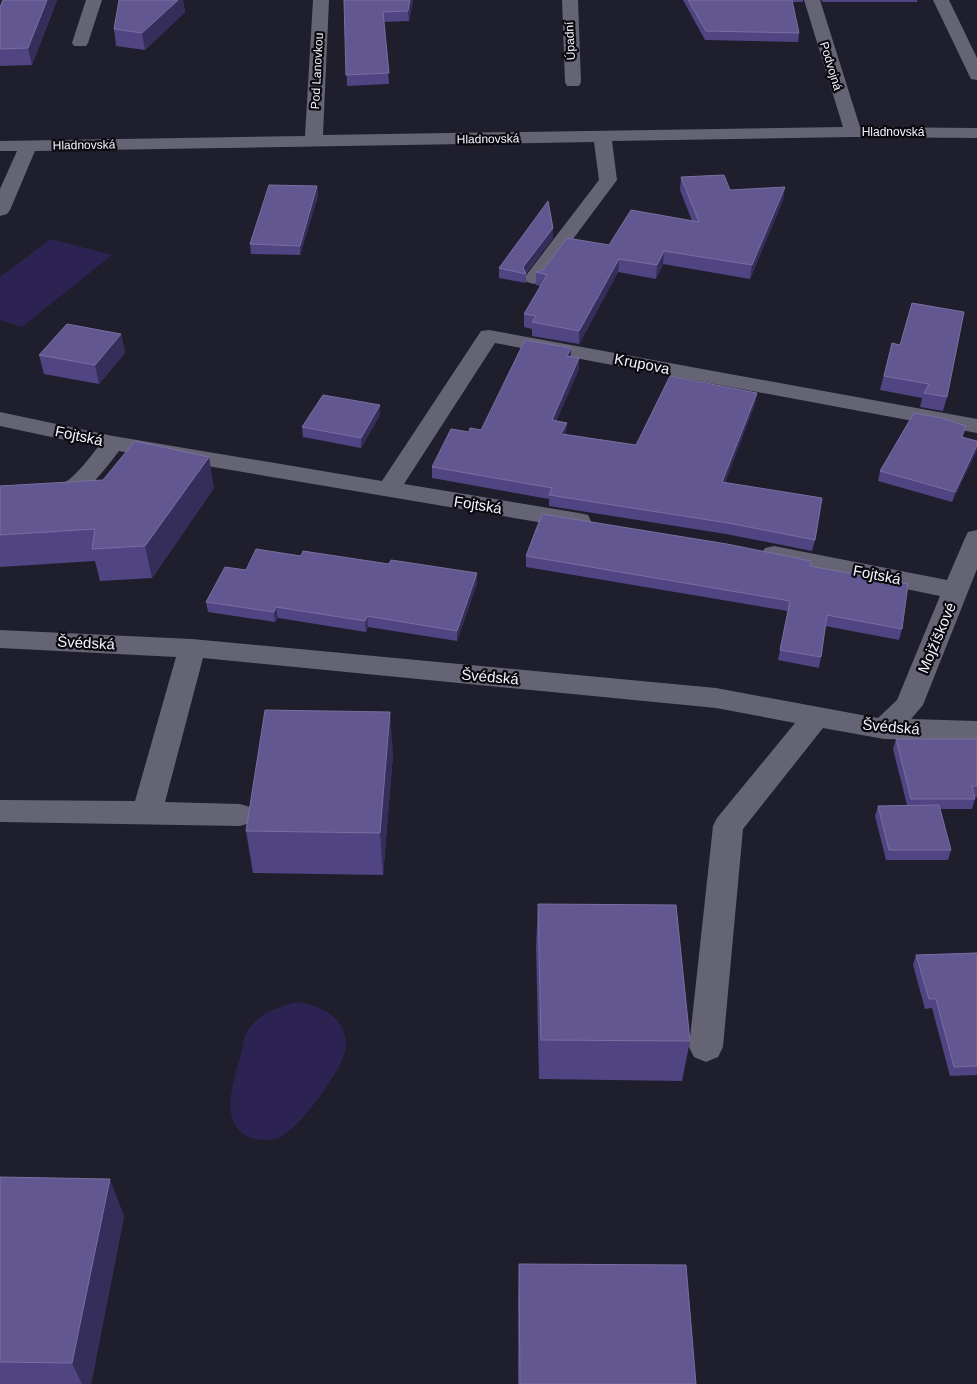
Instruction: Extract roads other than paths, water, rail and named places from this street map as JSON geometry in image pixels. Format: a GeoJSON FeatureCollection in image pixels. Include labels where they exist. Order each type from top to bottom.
{"type":"FeatureCollection","features":[{"type":"Feature","properties":{"kind":"street"},"geometry":{"type":"LineString","coordinates":[[80,43],[94,0]]}},
{"type":"Feature","properties":{"kind":"street","name":"Pod Lanovkou"},"geometry":{"type":"LineString","coordinates":[[314,142],[321,0]]}},
{"type":"Feature","properties":{"kind":"street","name":"Úpadní"},"geometry":{"type":"LineString","coordinates":[[570,0],[573,82]]}},
{"type":"Feature","properties":{"kind":"street","name":"Podvojná"},"geometry":{"type":"LineString","coordinates":[[812,0],[853,132]]}},
{"type":"Feature","properties":{"kind":"street"},"geometry":{"type":"LineString","coordinates":[[940,0],[977,74]]}},
{"type":"Feature","properties":{"kind":"street","name":"Hladnovská"},"geometry":{"type":"LineString","coordinates":[[0,146],[853,132],[977,133]]}},
{"type":"Feature","properties":{"kind":"street"},"geometry":{"type":"LineString","coordinates":[[534,278],[608,180],[602,136]]}},
{"type":"Feature","properties":{"kind":"street"},"geometry":{"type":"LineString","coordinates":[[0,210],[29,145]]}},
{"type":"Feature","properties":{"kind":"street","name":"Krupova"},"geometry":{"type":"LineString","coordinates":[[388,490],[489,336],[977,426]]}},
{"type":"Feature","properties":{"kind":"street","name":"Fojtská"},"geometry":{"type":"LineString","coordinates":[[0,420],[113,443],[600,524]]}},
{"type":"Feature","properties":{"kind":"street"},"geometry":{"type":"LineString","coordinates":[[0,502],[29,502],[58,497],[82,482],[113,443]]}},
{"type":"Feature","properties":{"kind":"street","name":"Mojžíškové"},"geometry":{"type":"LineString","coordinates":[[884,729],[909,705],[977,538]]}},
{"type":"Feature","properties":{"kind":"street","name":"Fojtská"},"geometry":{"type":"LineString","coordinates":[[755,550],[957,591]]}},
{"type":"Feature","properties":{"kind":"street","name":"Švédská"},"geometry":{"type":"LineString","coordinates":[[0,639],[192,648],[716,698],[884,729],[977,732]]}},
{"type":"Feature","properties":{"kind":"street"},"geometry":{"type":"LineString","coordinates":[[147,813],[192,648]]}},
{"type":"Feature","properties":{"kind":"street"},"geometry":{"type":"LineString","coordinates":[[706,1047],[728,826],[816,717]]}},
{"type":"Feature","properties":{"kind":"street"},"geometry":{"type":"LineString","coordinates":[[0,811],[240,815]]}}]}
